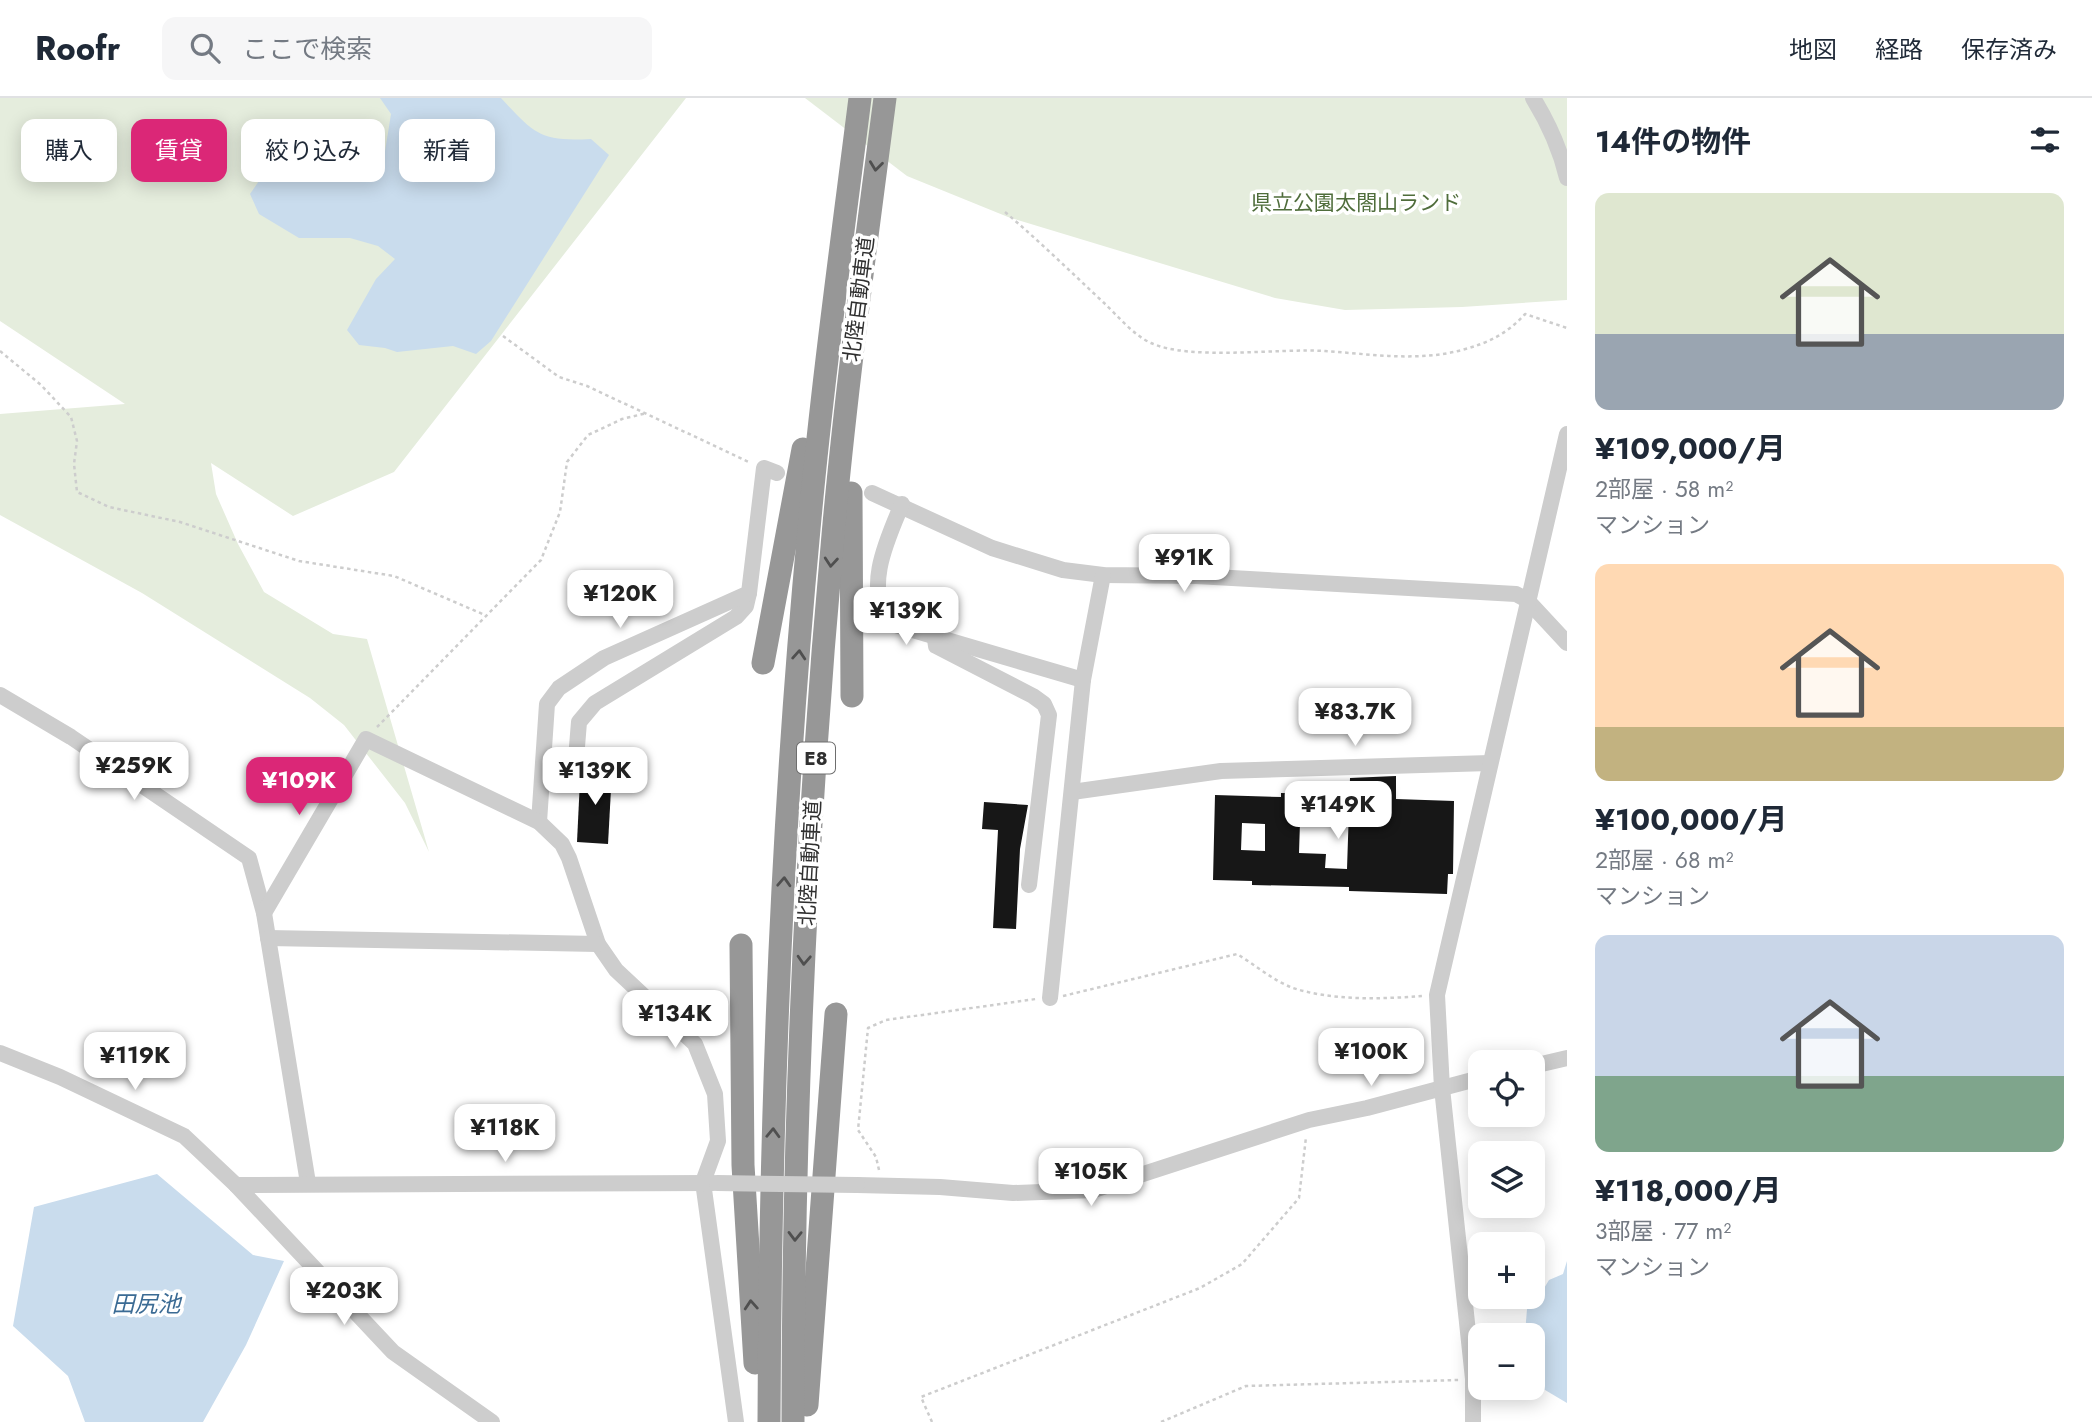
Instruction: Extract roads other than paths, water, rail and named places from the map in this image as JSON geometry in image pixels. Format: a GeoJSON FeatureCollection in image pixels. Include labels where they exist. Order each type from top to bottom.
{"type":"FeatureCollection","features":[{"type":"Feature","properties":{"kind":"highway"},"geometry":{"type":"LineString","coordinates":[[763,663],[807,428],[846,163],[859,98]]}},
{"type":"Feature","properties":{"kind":"highway","name":"北陸自動車道"},"geometry":{"type":"LineString","coordinates":[[769,1422],[774,1086],[799,643],[818,435],[859,98]]}},
{"type":"Feature","properties":{"kind":"highway","name":"北陸自動車道"},"geometry":{"type":"LineString","coordinates":[[793,1422],[799,1080],[809,866],[832,537],[885,98]]}},
{"type":"Feature","properties":{"kind":"highway"},"geometry":{"type":"LineString","coordinates":[[852,696],[852,453],[867,239]]}},
{"type":"Feature","properties":{"kind":"highway"},"geometry":{"type":"LineString","coordinates":[[741,945],[743,1166],[759,1422]]}},
{"type":"Feature","properties":{"kind":"highway"},"geometry":{"type":"LineString","coordinates":[[806,1422],[836,1014]]}},
{"type":"Feature","properties":{"kind":"street"},"geometry":{"type":"LineString","coordinates":[[1533,98],[1550,125],[1567,178]]}},
{"type":"Feature","properties":{"kind":"street"},"geometry":{"type":"LineString","coordinates":[[1473,1422],[1473,1379],[1441,1088],[1437,995],[1567,433]]}},
{"type":"Feature","properties":{"kind":"street"},"geometry":{"type":"LineString","coordinates":[[575,771],[579,722],[595,703],[737,617],[746,606],[771,470]]}},
{"type":"Feature","properties":{"kind":"street"},"geometry":{"type":"LineString","coordinates":[[872,493],[902,504],[992,548],[1063,570],[1103,575],[1196,576],[1516,594],[1527,600],[1567,643]]}},
{"type":"Feature","properties":{"kind":"street"},"geometry":{"type":"LineString","coordinates":[[902,504],[883,550],[878,591],[880,610],[890,622],[1083,680]]}},
{"type":"Feature","properties":{"kind":"street"},"geometry":{"type":"LineString","coordinates":[[1050,998],[1083,680],[1103,575]]}},
{"type":"Feature","properties":{"kind":"street"},"geometry":{"type":"LineString","coordinates":[[539,822],[547,704],[559,688],[604,658],[749,593]]}},
{"type":"Feature","properties":{"kind":"street"},"geometry":{"type":"LineString","coordinates":[[935,637],[936,646],[1033,696],[1044,704],[1049,715],[1030,885]]}},
{"type":"Feature","properties":{"kind":"street"},"geometry":{"type":"LineString","coordinates":[[0,695],[71,737],[249,858],[264,913],[308,1182]]}},
{"type":"Feature","properties":{"kind":"street"},"geometry":{"type":"LineString","coordinates":[[264,913],[366,739],[539,822],[562,844],[598,944],[616,970],[695,1044],[715,1094],[718,1141],[710,1183],[736,1422]]}},
{"type":"Feature","properties":{"kind":"street"},"geometry":{"type":"LineString","coordinates":[[1072,792],[1221,771],[1490,763]]}},
{"type":"Feature","properties":{"kind":"street"},"geometry":{"type":"LineString","coordinates":[[268,938],[598,944]]}},
{"type":"Feature","properties":{"kind":"street"},"geometry":{"type":"LineString","coordinates":[[0,1053],[60,1077],[184,1136],[236,1185],[393,1352],[492,1422]]}},
{"type":"Feature","properties":{"kind":"street"},"geometry":{"type":"LineString","coordinates":[[1545,1063],[1567,1058]]}},
{"type":"Feature","properties":{"kind":"street"},"geometry":{"type":"LineString","coordinates":[[236,1185],[308,1182],[710,1183],[940,1187],[1013,1193],[1094,1190],[1309,1120],[1367,1108],[1468,1081]]}},
{"type":"Feature","properties":{"kind":"water"},"geometry":{"type":"Polygon","coordinates":[[[380,98],[501,98],[522,120],[540,133],[560,139],[591,139],[609,155],[491,341],[476,354],[453,346],[397,352],[359,345],[347,330],[376,279],[395,259],[378,246],[350,238],[299,238],[259,214],[250,194],[258,182],[385,182],[385,152],[391,114],[380,98]]]}},
{"type":"Feature","properties":{"kind":"water","name":"田尻池"},"geometry":{"type":"Polygon","coordinates":[[[157,1174],[253,1255],[284,1261],[246,1345],[203,1422],[85,1422],[68,1376],[13,1326],[34,1207],[157,1174]]]}},
{"type":"Feature","properties":{"kind":"water"},"geometry":{"type":"Polygon","coordinates":[[[1567,1261],[1567,1403],[1545,1390],[1545,1323],[1526,1323],[1527,1309],[1545,1309],[1545,1287],[1549,1280],[1563,1274],[1567,1261]]]}},
{"type":"Feature","properties":{"kind":"park label","name":"県立公園太閤山ランド"},"geometry":{"type":"Point","coordinates":[1356,203]}}]}
